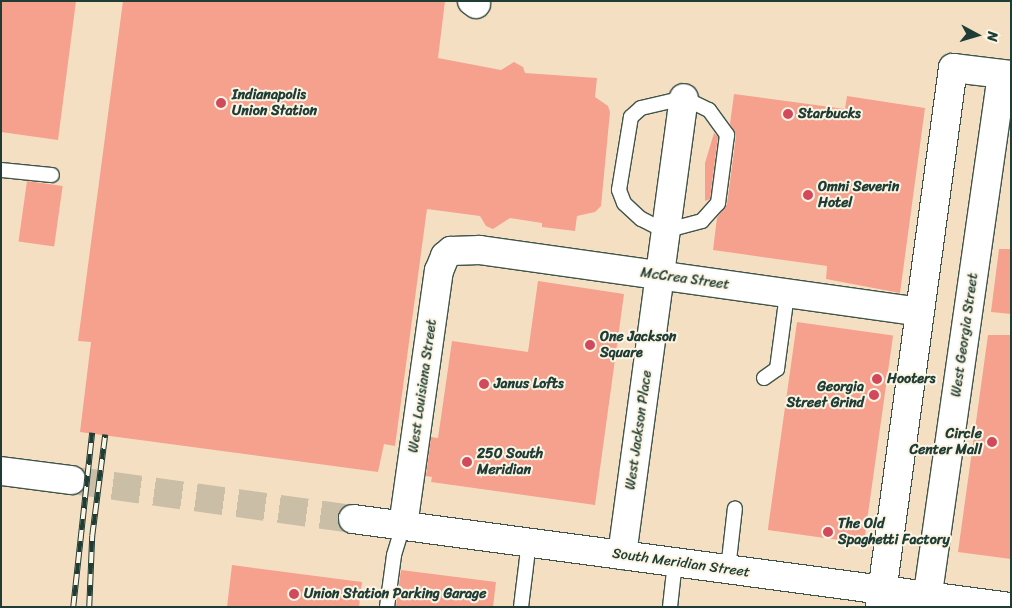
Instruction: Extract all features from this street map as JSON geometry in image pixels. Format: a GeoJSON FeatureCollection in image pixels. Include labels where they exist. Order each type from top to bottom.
{"type":"FeatureCollection","features":[{"type":"Feature","properties":{"kind":"street"},"geometry":{"type":"LineString","coordinates":[[881,598],[953,68],[1006,75]]}},
{"type":"Feature","properties":{"kind":"street","name":"West Georgia Street"},"geometry":{"type":"LineString","coordinates":[[927,601],[1006,75]]}},
{"type":"Feature","properties":{"kind":"street","name":"West Jackson Place"},"geometry":{"type":"LineString","coordinates":[[622,555],[684,98]]}},
{"type":"Feature","properties":{"kind":"street","name":"McCrea Street"},"geometry":{"type":"LineString","coordinates":[[451,251],[480,250],[920,312]]}},
{"type":"Feature","properties":{"kind":"street","name":"West Louisiana Street"},"geometry":{"type":"LineString","coordinates":[[403,526],[439,270],[445,256],[451,251]]}},
{"type":"Feature","properties":{"kind":"street"},"geometry":{"type":"LineString","coordinates":[[1,471],[71,480]]}},
{"type":"Feature","properties":{"kind":"street","name":"South Meridian Street"},"geometry":{"type":"LineString","coordinates":[[353,519],[728,569],[881,598],[1010,607]]}},
{"type":"Feature","properties":{"kind":"lane"},"geometry":{"type":"LineString","coordinates":[[684,98],[709,110],[726,135],[718,203],[702,221],[666,231],[640,219],[624,203],[619,190],[631,117],[649,104],[684,98]]}},
{"type":"Feature","properties":{"kind":"lane"},"geometry":{"type":"LineString","coordinates":[[1,170],[52,175]]}},
{"type":"Feature","properties":{"kind":"lane"},"geometry":{"type":"LineString","coordinates":[[764,378],[777,368],[786,294]]}},
{"type":"Feature","properties":{"kind":"lane"},"geometry":{"type":"LineString","coordinates":[[728,569],[735,508]]}},
{"type":"Feature","properties":{"kind":"lane"},"geometry":{"type":"LineString","coordinates":[[387,607],[394,555],[403,526]]}},
{"type":"Feature","properties":{"kind":"lane"},"geometry":{"type":"LineString","coordinates":[[520,607],[529,542]]}},
{"type":"Feature","properties":{"kind":"lane"},"geometry":{"type":"LineString","coordinates":[[670,607],[675,562]]}},
{"type":"Feature","properties":{"kind":"building"},"geometry":{"type":"Polygon","coordinates":[[[1,1],[76,1],[58,140],[1,132],[1,1]]]}},
{"type":"Feature","properties":{"kind":"building","name":"Indianapolis Union Station"},"geometry":{"type":"Polygon","coordinates":[[[123,1],[445,1],[438,58],[501,70],[514,62],[523,67],[525,73],[597,78],[595,97],[608,106],[610,112],[601,206],[595,212],[577,216],[575,231],[542,227],[542,223],[510,218],[493,229],[486,226],[480,216],[427,209],[395,446],[384,444],[378,472],[80,432],[91,342],[78,341],[123,1]]]}},
{"type":"Feature","properties":{"kind":"building","name":"Omni Severin Hotel"},"geometry":{"type":"Polygon","coordinates":[[[734,94],[845,109],[847,96],[925,108],[900,293],[826,279],[827,266],[713,250],[717,218],[727,204],[736,136],[730,124],[734,94]]]}},
{"type":"Feature","properties":{"kind":"building"},"geometry":{"type":"Polygon","coordinates":[[[714,133],[718,137],[710,199],[705,201],[705,163],[714,133]]]}},
{"type":"Feature","properties":{"kind":"building"},"geometry":{"type":"Polygon","coordinates":[[[27,181],[63,186],[54,246],[19,241],[27,181]]]}},
{"type":"Feature","properties":{"kind":"building"},"geometry":{"type":"Polygon","coordinates":[[[999,249],[1011,249],[1011,314],[991,312],[999,249]]]}},
{"type":"Feature","properties":{"kind":"building"},"geometry":{"type":"Polygon","coordinates":[[[538,281],[624,294],[595,505],[431,482],[432,477],[426,476],[431,437],[438,438],[452,341],[528,352],[538,281]]]}},
{"type":"Feature","properties":{"kind":"building"},"geometry":{"type":"Polygon","coordinates":[[[797,322],[893,335],[864,543],[768,530],[797,322]]]}},
{"type":"Feature","properties":{"kind":"building","name":"Circle Center Mall"},"geometry":{"type":"Polygon","coordinates":[[[988,335],[1011,335],[1011,559],[958,552],[988,335]]]}},
{"type":"Feature","properties":{"kind":"building","name":"Union Station Parking Garage"},"geometry":{"type":"Polygon","coordinates":[[[232,565],[362,582],[359,607],[227,607],[232,565]]]}},
{"type":"Feature","properties":{"kind":"building"},"geometry":{"type":"Polygon","coordinates":[[[401,570],[496,582],[493,607],[396,607],[401,570]]]}},
{"type":"Feature","properties":{"kind":"tunnel"},"geometry":{"type":"LineString","coordinates":[[71,480],[353,519]]}},
{"type":"Feature","properties":{"kind":"railway"},"geometry":{"type":"LineString","coordinates":[[73,607],[92,433]]}},
{"type":"Feature","properties":{"kind":"railway"},"geometry":{"type":"LineString","coordinates":[[89,607],[92,536],[105,435]]}},
{"type":"Feature","properties":{"kind":"place","name":"Indianapolis Union Station"},"geometry":{"type":"Point","coordinates":[221,103]}},
{"type":"Feature","properties":{"kind":"place","name":"Starbucks"},"geometry":{"type":"Point","coordinates":[788,114]}},
{"type":"Feature","properties":{"kind":"place","name":"Omni Severin Hotel"},"geometry":{"type":"Point","coordinates":[808,195]}},
{"type":"Feature","properties":{"kind":"place","name":"One Jackson Square"},"geometry":{"type":"Point","coordinates":[590,345]}},
{"type":"Feature","properties":{"kind":"place","name":"Hooters"},"geometry":{"type":"Point","coordinates":[877,379]}},
{"type":"Feature","properties":{"kind":"place","name":"Janus Lofts"},"geometry":{"type":"Point","coordinates":[484,384]}},
{"type":"Feature","properties":{"kind":"place","name":"Georgia Street Grind"},"geometry":{"type":"Point","coordinates":[874,395]}},
{"type":"Feature","properties":{"kind":"place","name":"Circle Center Mall"},"geometry":{"type":"Point","coordinates":[992,442]}},
{"type":"Feature","properties":{"kind":"place","name":"250 South Meridian"},"geometry":{"type":"Point","coordinates":[467,462]}},
{"type":"Feature","properties":{"kind":"place","name":"The Old Spaghetti Factory"},"geometry":{"type":"Point","coordinates":[828,532]}},
{"type":"Feature","properties":{"kind":"place","name":"Union Station Parking Garage"},"geometry":{"type":"Point","coordinates":[294,594]}}]}
